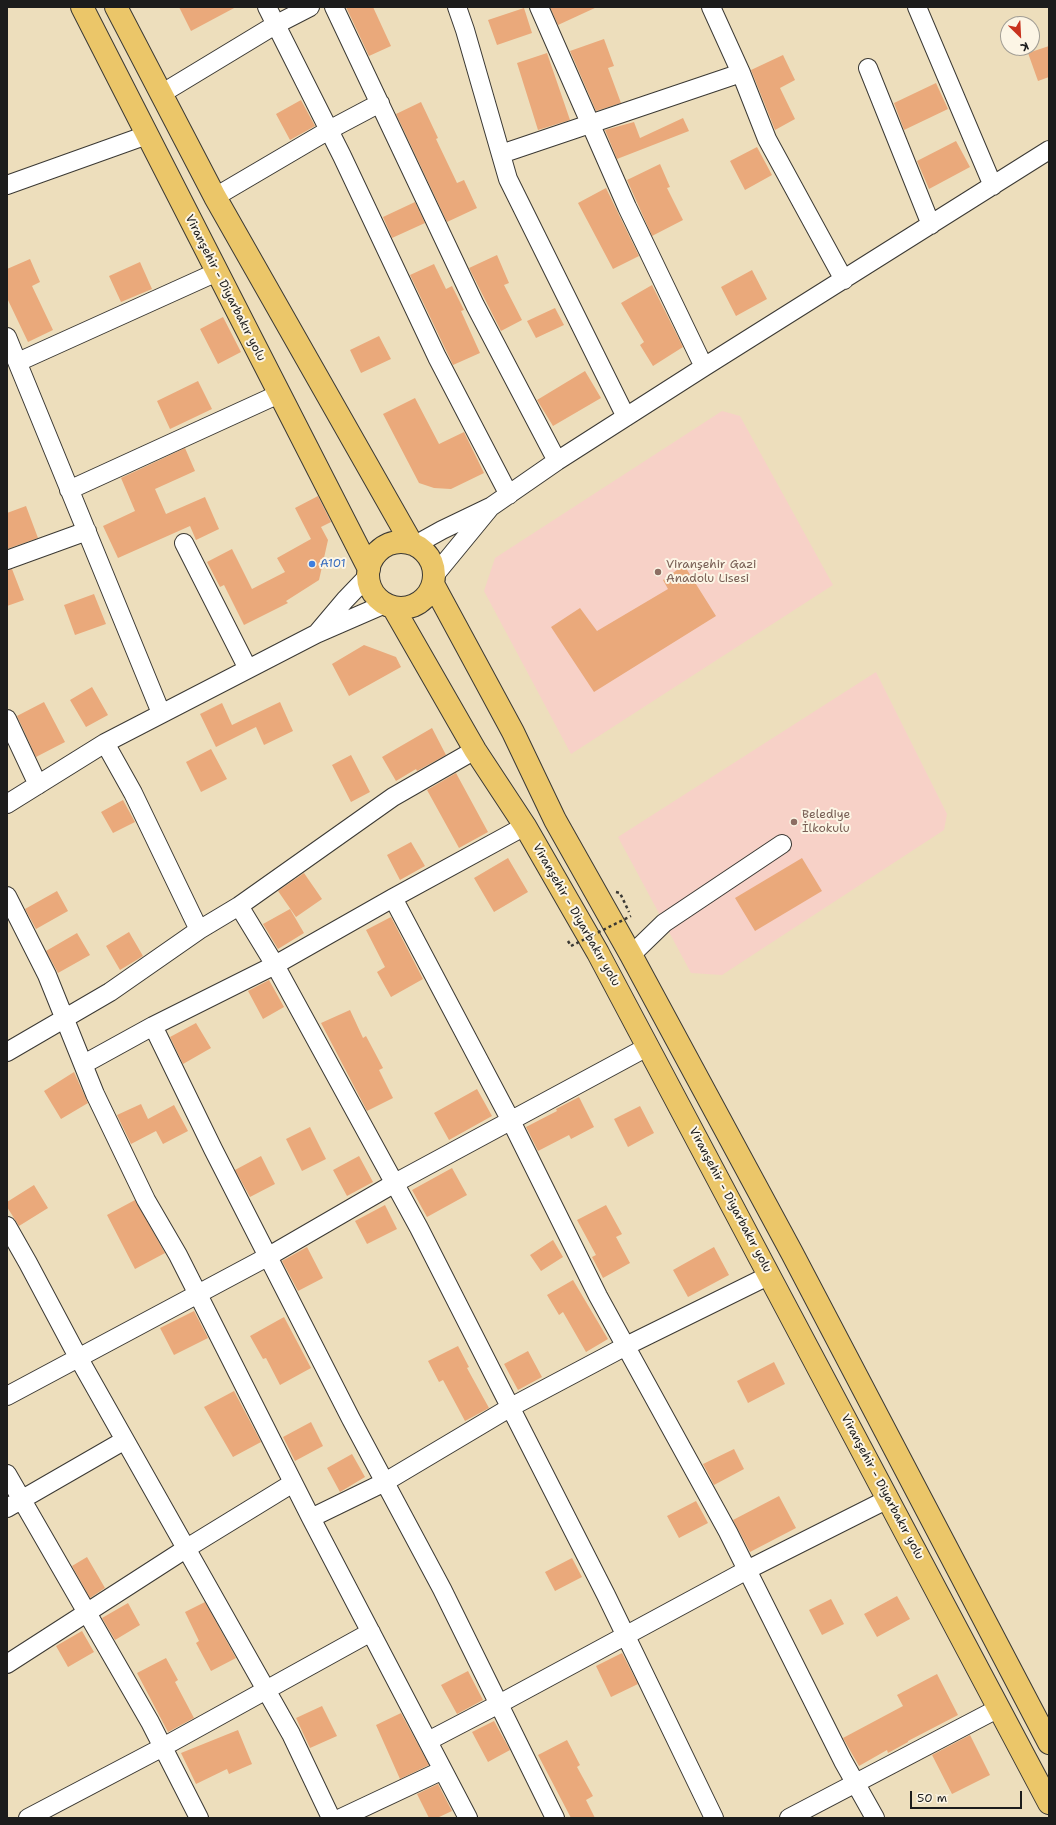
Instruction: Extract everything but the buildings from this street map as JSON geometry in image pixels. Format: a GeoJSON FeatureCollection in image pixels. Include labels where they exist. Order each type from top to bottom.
{"type":"FeatureCollection","features":[{"type":"Feature","properties":{"kind":"main road","name":"Viranşehir - Diyarbakır yolu"},"geometry":{"type":"LineString","coordinates":[[82,7],[369,573]]}},
{"type":"Feature","properties":{"kind":"main road"},"geometry":{"type":"LineString","coordinates":[[116,7],[215,197],[413,545]]}},
{"type":"Feature","properties":{"kind":"main road"},"geometry":{"type":"LineString","coordinates":[[434,580],[429,593],[422,601],[413,606],[403,608],[389,606],[373,592],[369,573],[375,556],[385,547],[394,543],[413,545],[423,550],[429,558],[433,566],[434,580],[513,732],[555,820],[631,955],[792,1253],[1049,1743]]}},
{"type":"Feature","properties":{"kind":"main road","name":"Viranşehir - Diyarbakır yolu"},"geometry":{"type":"LineString","coordinates":[[389,606],[475,750],[525,826],[598,953],[649,1046],[1049,1803]]}},
{"type":"Feature","properties":{"kind":"street"},"geometry":{"type":"LineString","coordinates":[[267,7],[329,130],[437,357],[509,495]]}},
{"type":"Feature","properties":{"kind":"street"},"geometry":{"type":"LineString","coordinates":[[160,94],[275,25],[310,7]]}},
{"type":"Feature","properties":{"kind":"street"},"geometry":{"type":"LineString","coordinates":[[334,7],[475,305],[557,461]]}},
{"type":"Feature","properties":{"kind":"street"},"geometry":{"type":"LineString","coordinates":[[457,7],[508,179],[626,417]]}},
{"type":"Feature","properties":{"kind":"street"},"geometry":{"type":"LineString","coordinates":[[539,7],[627,207],[704,367]]}},
{"type":"Feature","properties":{"kind":"street"},"geometry":{"type":"LineString","coordinates":[[711,7],[741,73],[767,139],[844,280]]}},
{"type":"Feature","properties":{"kind":"street"},"geometry":{"type":"LineString","coordinates":[[917,7],[993,186]]}},
{"type":"Feature","properties":{"kind":"street"},"geometry":{"type":"LineString","coordinates":[[868,68],[931,225]]}},
{"type":"Feature","properties":{"kind":"street"},"geometry":{"type":"LineString","coordinates":[[501,154],[741,73]]}},
{"type":"Feature","properties":{"kind":"street"},"geometry":{"type":"LineString","coordinates":[[215,197],[329,130],[380,103]]}},
{"type":"Feature","properties":{"kind":"street"},"geometry":{"type":"LineString","coordinates":[[7,185],[147,134]]}},
{"type":"Feature","properties":{"kind":"street"},"geometry":{"type":"LineString","coordinates":[[413,545],[492,506],[557,461],[704,367],[1049,150]]}},
{"type":"Feature","properties":{"kind":"street"},"geometry":{"type":"LineString","coordinates":[[18,362],[217,272]]}},
{"type":"Feature","properties":{"kind":"street"},"geometry":{"type":"LineString","coordinates":[[7,337],[161,713]]}},
{"type":"Feature","properties":{"kind":"street"},"geometry":{"type":"LineString","coordinates":[[69,490],[279,394]]}},
{"type":"Feature","properties":{"kind":"street"},"geometry":{"type":"LineString","coordinates":[[434,580],[492,506]]}},
{"type":"Feature","properties":{"kind":"street"},"geometry":{"type":"LineString","coordinates":[[7,560],[87,531]]}},
{"type":"Feature","properties":{"kind":"street"},"geometry":{"type":"LineString","coordinates":[[184,543],[248,669]]}},
{"type":"Feature","properties":{"kind":"street"},"geometry":{"type":"LineString","coordinates":[[316,634],[369,573]]}},
{"type":"Feature","properties":{"kind":"street"},"geometry":{"type":"LineString","coordinates":[[7,804],[105,743],[161,713],[316,634],[389,606]]}},
{"type":"Feature","properties":{"kind":"street"},"geometry":{"type":"LineString","coordinates":[[7,719],[38,785]]}},
{"type":"Feature","properties":{"kind":"street"},"geometry":{"type":"LineString","coordinates":[[105,743],[133,793],[199,930]]}},
{"type":"Feature","properties":{"kind":"street"},"geometry":{"type":"LineString","coordinates":[[7,1052],[110,992],[199,930],[239,906],[393,797],[475,750]]}},
{"type":"Feature","properties":{"kind":"street"},"geometry":{"type":"LineString","coordinates":[[84,1064],[153,1026],[275,965],[393,898],[525,826]]}},
{"type":"Feature","properties":{"kind":"street"},"geometry":{"type":"LineString","coordinates":[[631,955],[664,923],[782,844]]}},
{"type":"Feature","properties":{"kind":"street"},"geometry":{"type":"LineString","coordinates":[[7,896],[47,975],[96,1094],[146,1200],[178,1255],[311,1518],[468,1818]]}},
{"type":"Feature","properties":{"kind":"street"},"geometry":{"type":"LineString","coordinates":[[393,898],[511,1121],[598,1296],[747,1570],[856,1784],[875,1818]]}},
{"type":"Feature","properties":{"kind":"street"},"geometry":{"type":"LineString","coordinates":[[239,906],[275,965],[395,1183],[626,1635],[714,1818]]}},
{"type":"Feature","properties":{"kind":"street"},"geometry":{"type":"LineString","coordinates":[[153,1026],[213,1149],[442,1589],[555,1818]]}},
{"type":"Feature","properties":{"kind":"street"},"geometry":{"type":"LineString","coordinates":[[7,1396],[269,1256],[395,1183],[649,1046]]}},
{"type":"Feature","properties":{"kind":"street"},"geometry":{"type":"LineString","coordinates":[[7,1226],[78,1357],[291,1734],[331,1818]]}},
{"type":"Feature","properties":{"kind":"street"},"geometry":{"type":"LineString","coordinates":[[311,1518],[385,1482],[510,1407],[626,1346],[770,1275]]}},
{"type":"Feature","properties":{"kind":"street"},"geometry":{"type":"LineString","coordinates":[[14,1504],[125,1440]]}},
{"type":"Feature","properties":{"kind":"street"},"geometry":{"type":"LineString","coordinates":[[7,1474],[14,1504],[87,1613],[163,1747],[199,1818]]}},
{"type":"Feature","properties":{"kind":"street"},"geometry":{"type":"LineString","coordinates":[[7,1664],[187,1548],[293,1483]]}},
{"type":"Feature","properties":{"kind":"street"},"geometry":{"type":"LineString","coordinates":[[428,1741],[747,1570],[888,1499]]}},
{"type":"Feature","properties":{"kind":"street"},"geometry":{"type":"LineString","coordinates":[[28,1818],[163,1747],[371,1632]]}},
{"type":"Feature","properties":{"kind":"street"},"geometry":{"type":"LineString","coordinates":[[789,1818],[999,1708]]}},
{"type":"Feature","properties":{"kind":"street"},"geometry":{"type":"LineString","coordinates":[[341,1818],[443,1770]]}},
{"type":"Feature","properties":{"kind":"path"},"geometry":{"type":"LineString","coordinates":[[571,946],[631,916]]}},
{"type":"Feature","properties":{"kind":"shaded area","name":"Viranşehir Gazi Anadolu Lisesi"},"geometry":{"type":"Polygon","coordinates":[[[722,411],[740,416],[833,585],[571,754],[484,591],[495,558],[722,411]]]}},
{"type":"Feature","properties":{"kind":"shaded area","name":"Belediye İlkokulu"},"geometry":{"type":"Polygon","coordinates":[[[876,672],[947,814],[944,830],[722,975],[691,973],[618,837],[876,672]]]}},
{"type":"Feature","properties":{"kind":"place","name":"A101"},"geometry":{"type":"Point","coordinates":[312,564]}},
{"type":"Feature","properties":{"kind":"place","name":"Viranşehir Gazi Anadolu Lisesi"},"geometry":{"type":"Point","coordinates":[658,572]}},
{"type":"Feature","properties":{"kind":"place","name":"Belediye İlkokulu"},"geometry":{"type":"Point","coordinates":[794,822]}}]}
